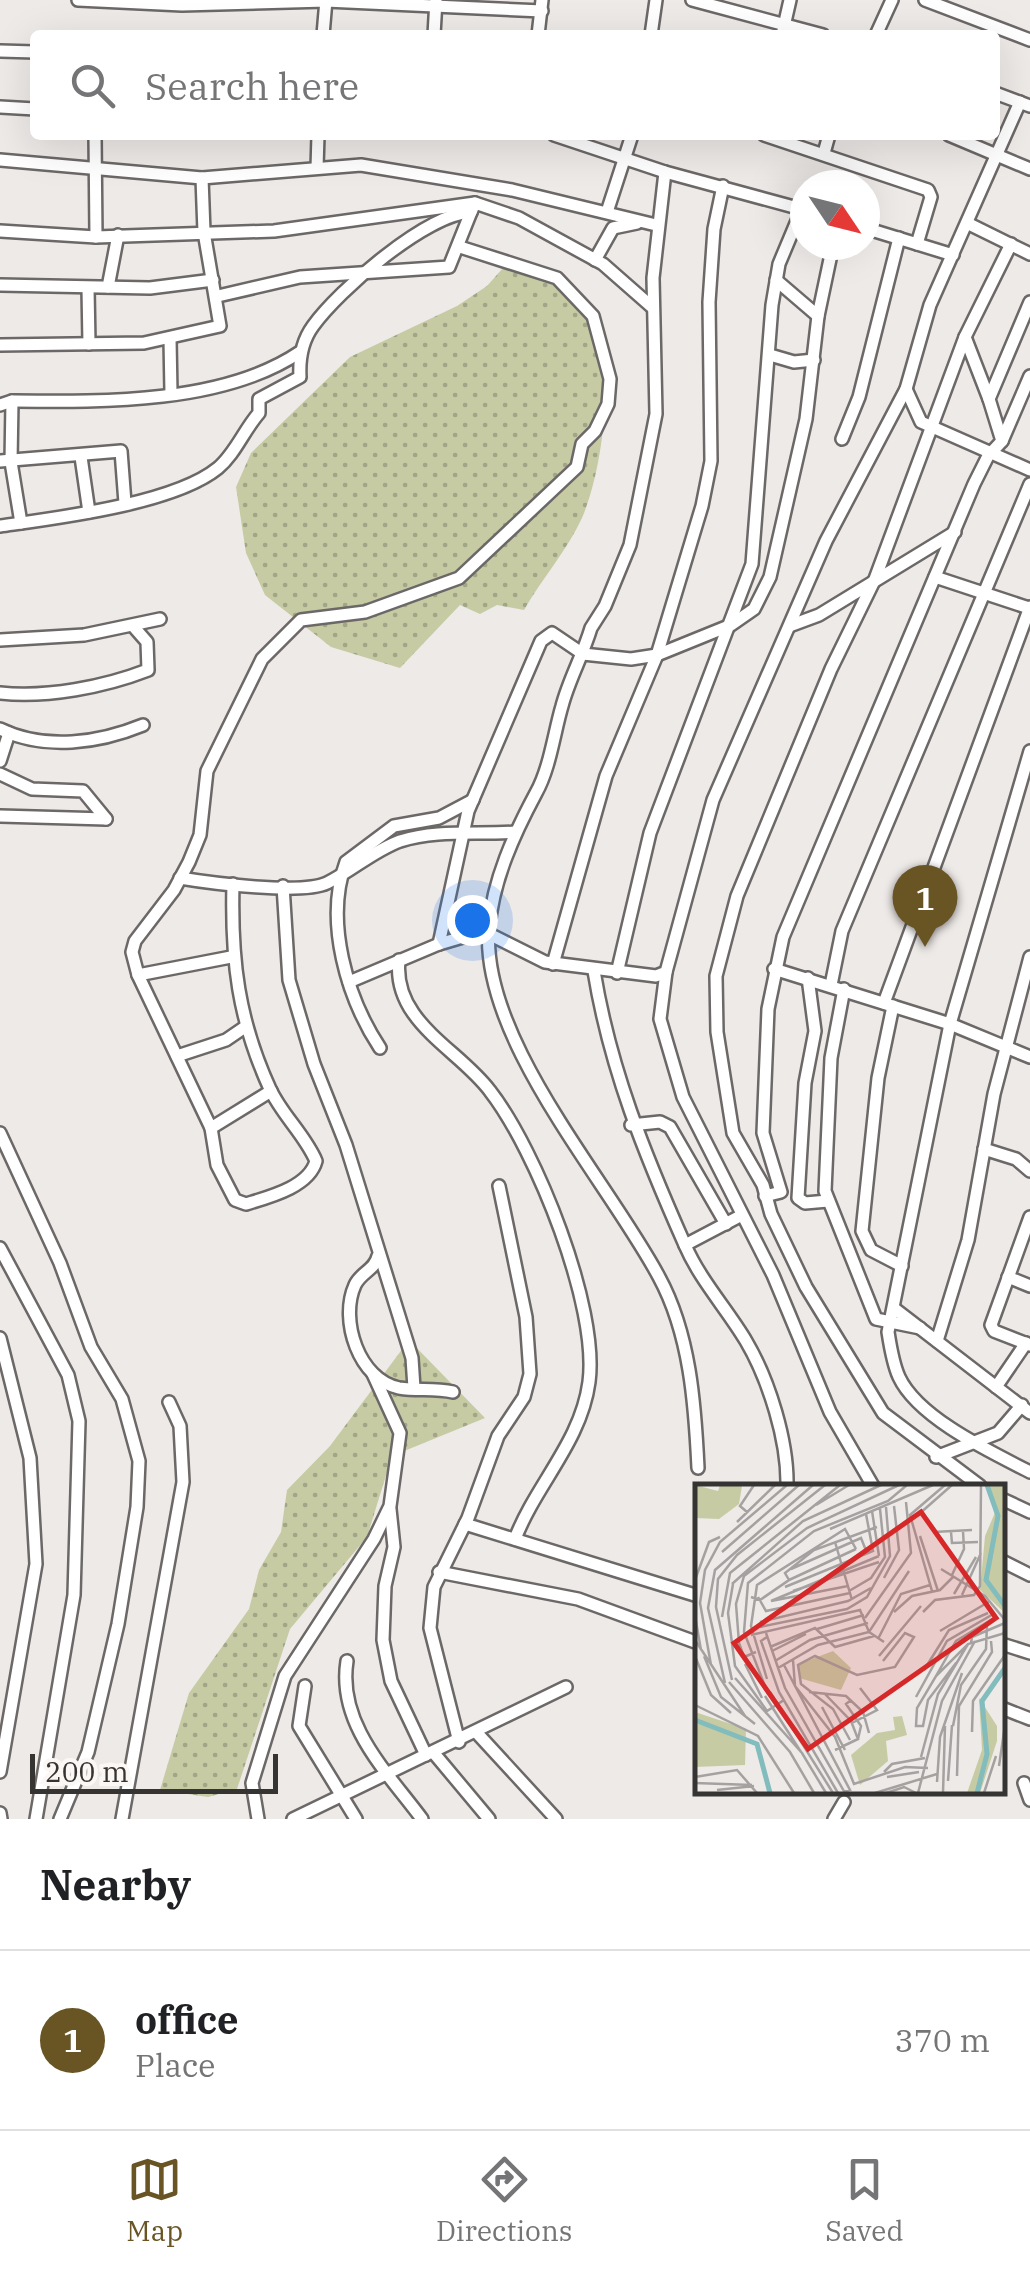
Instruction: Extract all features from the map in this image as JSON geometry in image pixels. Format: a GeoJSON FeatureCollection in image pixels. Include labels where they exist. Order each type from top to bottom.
{"type":"FeatureCollection","features":[{"type":"Feature","properties":{"kind":"street"},"geometry":{"type":"LineString","coordinates":[[78,0],[182,5],[326,1],[542,6]]}},
{"type":"Feature","properties":{"kind":"street"},"geometry":{"type":"LineString","coordinates":[[652,30],[656,0]]}},
{"type":"Feature","properties":{"kind":"street"},"geometry":{"type":"LineString","coordinates":[[692,0],[783,30],[790,0]]}},
{"type":"Feature","properties":{"kind":"street"},"geometry":{"type":"LineString","coordinates":[[878,30],[892,0]]}},
{"type":"Feature","properties":{"kind":"street"},"geometry":{"type":"LineString","coordinates":[[925,0],[988,20],[1030,40]]}},
{"type":"Feature","properties":{"kind":"street"},"geometry":{"type":"LineString","coordinates":[[323,30],[326,1]]}},
{"type":"Feature","properties":{"kind":"street"},"geometry":{"type":"LineString","coordinates":[[434,30],[435,4]]}},
{"type":"Feature","properties":{"kind":"street"},"geometry":{"type":"LineString","coordinates":[[0,51],[30,52]]}},
{"type":"Feature","properties":{"kind":"street"},"geometry":{"type":"LineString","coordinates":[[872,1484],[830,1412],[773,1276],[687,1108],[664,1041],[660,1004],[708,815],[826,541],[906,389],[930,305],[1025,104],[1000,95]]}},
{"type":"Feature","properties":{"kind":"street"},"geometry":{"type":"LineString","coordinates":[[0,108],[30,110]]}},
{"type":"Feature","properties":{"kind":"street"},"geometry":{"type":"LineString","coordinates":[[96,140],[96,237]]}},
{"type":"Feature","properties":{"kind":"street"},"geometry":{"type":"LineString","coordinates":[[317,168],[318,140]]}},
{"type":"Feature","properties":{"kind":"street"},"geometry":{"type":"LineString","coordinates":[[569,140],[665,172],[790,206]]}},
{"type":"Feature","properties":{"kind":"street"},"geometry":{"type":"LineString","coordinates":[[606,212],[631,140]]}},
{"type":"Feature","properties":{"kind":"street"},"geometry":{"type":"LineString","coordinates":[[781,140],[928,190],[931,197],[917,244]]}},
{"type":"Feature","properties":{"kind":"street"},"geometry":{"type":"LineString","coordinates":[[824,153],[828,140]]}},
{"type":"Feature","properties":{"kind":"street"},"geometry":{"type":"LineString","coordinates":[[961,140],[1030,169]]}},
{"type":"Feature","properties":{"kind":"street"},"geometry":{"type":"LineString","coordinates":[[0,160],[202,178],[361,165],[424,173],[656,225]]}},
{"type":"Feature","properties":{"kind":"street"},"geometry":{"type":"LineString","coordinates":[[665,172],[656,225],[652,307],[658,401],[632,536],[583,654],[536,792],[516,832],[492,900],[488,931],[500,997],[522,1054],[661,1280],[687,1362],[695,1406],[698,1468]]}},
{"type":"Feature","properties":{"kind":"street"},"geometry":{"type":"LineString","coordinates":[[0,345],[170,338],[222,324],[204,232],[202,178]]}},
{"type":"Feature","properties":{"kind":"street"},"geometry":{"type":"LineString","coordinates":[[553,964],[606,776],[657,655],[687,564],[710,466],[709,302],[714,229],[723,186]]}},
{"type":"Feature","properties":{"kind":"street"},"geometry":{"type":"LineString","coordinates":[[615,189],[622,216]]}},
{"type":"Feature","properties":{"kind":"street"},"geometry":{"type":"LineString","coordinates":[[0,231],[96,237],[354,222],[473,208],[509,212],[622,276],[652,307]]}},
{"type":"Feature","properties":{"kind":"street"},"geometry":{"type":"LineString","coordinates":[[218,296],[300,277],[447,268],[453,265],[473,208]]}},
{"type":"Feature","properties":{"kind":"street"},"geometry":{"type":"LineString","coordinates":[[0,526],[89,512],[210,474],[226,460],[240,432],[259,413],[258,399],[300,378],[300,352],[313,326],[367,270],[438,221],[473,208]]}},
{"type":"Feature","properties":{"kind":"street"},"geometry":{"type":"LineString","coordinates":[[595,260],[613,228],[641,222]]}},
{"type":"Feature","properties":{"kind":"street"},"geometry":{"type":"LineString","coordinates":[[969,224],[1030,254]]}},
{"type":"Feature","properties":{"kind":"street"},"geometry":{"type":"LineString","coordinates":[[880,232],[953,255]]}},
{"type":"Feature","properties":{"kind":"street"},"geometry":{"type":"LineString","coordinates":[[108,287],[118,236]]}},
{"type":"Feature","properties":{"kind":"street"},"geometry":{"type":"LineString","coordinates":[[842,439],[859,397],[899,238]]}},
{"type":"Feature","properties":{"kind":"street"},"geometry":{"type":"LineString","coordinates":[[977,1484],[936,1457],[874,1400],[848,1349],[806,1287],[765,1196],[764,1184],[732,1130],[717,1032],[716,970],[751,862],[832,669],[875,579],[965,336],[1011,244]]}},
{"type":"Feature","properties":{"kind":"street"},"geometry":{"type":"LineString","coordinates":[[617,973],[650,833],[753,560],[776,280],[790,245]]}},
{"type":"Feature","properties":{"kind":"street"},"geometry":{"type":"LineString","coordinates":[[232,884],[231,957],[246,1027],[271,1091],[316,1161],[314,1169],[284,1191],[246,1204],[235,1200],[218,1165],[212,1128],[138,974],[132,952],[135,941],[180,878],[200,835],[207,771],[262,658],[302,620],[364,612],[458,578],[576,466],[582,444],[595,432],[607,408],[610,379],[605,354],[586,306],[557,278],[460,248]]}},
{"type":"Feature","properties":{"kind":"street"},"geometry":{"type":"LineString","coordinates":[[439,944],[473,800],[541,642],[556,634],[583,654],[631,659],[657,655],[731,626],[754,609],[770,577],[806,419],[818,316],[830,260]]}},
{"type":"Feature","properties":{"kind":"street"},"geometry":{"type":"LineString","coordinates":[[0,285],[175,286],[213,280]]}},
{"type":"Feature","properties":{"kind":"street"},"geometry":{"type":"LineString","coordinates":[[776,280],[818,316]]}},
{"type":"Feature","properties":{"kind":"street"},"geometry":{"type":"LineString","coordinates":[[88,288],[89,344]]}},
{"type":"Feature","properties":{"kind":"street"},"geometry":{"type":"LineString","coordinates":[[988,399],[1030,302]]}},
{"type":"Feature","properties":{"kind":"street"},"geometry":{"type":"LineString","coordinates":[[965,336],[1002,441]]}},
{"type":"Feature","properties":{"kind":"street"},"geometry":{"type":"LineString","coordinates":[[170,338],[171,393]]}},
{"type":"Feature","properties":{"kind":"street"},"geometry":{"type":"LineString","coordinates":[[21,523],[6,462],[6,403],[128,402],[171,393],[192,394],[300,352]]}},
{"type":"Feature","properties":{"kind":"street"},"geometry":{"type":"LineString","coordinates":[[770,356],[794,362],[814,360]]}},
{"type":"Feature","properties":{"kind":"street"},"geometry":{"type":"LineString","coordinates":[[264,369],[271,394]]}},
{"type":"Feature","properties":{"kind":"street"},"geometry":{"type":"LineString","coordinates":[[765,1196],[781,1192],[763,1133],[774,970],[794,904],[830,832],[848,779],[991,452],[1002,441],[1030,376]]}},
{"type":"Feature","properties":{"kind":"street"},"geometry":{"type":"LineString","coordinates":[[906,389],[916,417],[932,428],[1030,470]]}},
{"type":"Feature","properties":{"kind":"street"},"geometry":{"type":"LineString","coordinates":[[6,462],[123,451],[125,503]]}},
{"type":"Feature","properties":{"kind":"street"},"geometry":{"type":"LineString","coordinates":[[81,456],[89,512]]}},
{"type":"Feature","properties":{"kind":"street"},"geometry":{"type":"LineString","coordinates":[[920,1328],[889,1325],[875,1317],[841,1224],[828,1201],[824,1175],[842,931],[1030,484]]}},
{"type":"Feature","properties":{"kind":"street"},"geometry":{"type":"LineString","coordinates":[[792,625],[819,615],[958,529]]}},
{"type":"Feature","properties":{"kind":"street"},"geometry":{"type":"LineString","coordinates":[[902,1266],[866,1245],[862,1222],[889,1004],[1024,638],[1030,607],[935,578]]}},
{"type":"Feature","properties":{"kind":"street"},"geometry":{"type":"LineString","coordinates":[[0,640],[84,635],[160,620]]}},
{"type":"Feature","properties":{"kind":"street"},"geometry":{"type":"LineString","coordinates":[[0,692],[20,695],[96,687],[148,670],[147,642],[133,626]]}},
{"type":"Feature","properties":{"kind":"street"},"geometry":{"type":"LineString","coordinates":[[0,762],[5,731],[49,741],[96,741],[144,725]]}},
{"type":"Feature","properties":{"kind":"street"},"geometry":{"type":"LineString","coordinates":[[1030,751],[950,1024],[889,1325],[901,1381],[945,1423],[1030,1472]]}},
{"type":"Feature","properties":{"kind":"street"},"geometry":{"type":"LineString","coordinates":[[0,774],[32,789],[86,792],[106,818],[2,813]]}},
{"type":"Feature","properties":{"kind":"street"},"geometry":{"type":"LineString","coordinates":[[380,1048],[364,1022],[349,982],[339,928],[342,872],[350,856],[388,830],[439,818],[473,800]]}},
{"type":"Feature","properties":{"kind":"street"},"geometry":{"type":"LineString","coordinates":[[180,878],[232,884],[322,885],[384,846],[444,832],[464,837],[516,832]]}},
{"type":"Feature","properties":{"kind":"street"},"geometry":{"type":"LineString","coordinates":[[283,886],[289,980],[412,1358],[414,1388]]}},
{"type":"Feature","properties":{"kind":"street"},"geometry":{"type":"LineString","coordinates":[[349,982],[439,944],[488,931],[553,964],[656,976],[666,972]]}},
{"type":"Feature","properties":{"kind":"street"},"geometry":{"type":"LineString","coordinates":[[138,974],[231,957]]}},
{"type":"Feature","properties":{"kind":"street"},"geometry":{"type":"LineString","coordinates":[[937,1341],[968,1240],[984,1150],[1030,957]]}},
{"type":"Feature","properties":{"kind":"street"},"geometry":{"type":"LineString","coordinates":[[399,960],[403,994],[414,1017],[457,1054],[472,1076],[490,1090],[527,1156],[570,1254],[583,1313],[590,1370],[579,1422],[515,1539]]}},
{"type":"Feature","properties":{"kind":"street"},"geometry":{"type":"LineString","coordinates":[[774,970],[950,1024],[1030,1057]]}},
{"type":"Feature","properties":{"kind":"street"},"geometry":{"type":"LineString","coordinates":[[594,971],[608,1049],[632,1125],[684,1245],[754,1357],[772,1406],[787,1484]]}},
{"type":"Feature","properties":{"kind":"street"},"geometry":{"type":"LineString","coordinates":[[808,978],[815,1031],[805,1083],[798,1198],[805,1203],[828,1201]]}},
{"type":"Feature","properties":{"kind":"street"},"geometry":{"type":"LineString","coordinates":[[178,1056],[226,1040],[246,1027]]}},
{"type":"Feature","properties":{"kind":"street"},"geometry":{"type":"LineString","coordinates":[[212,1128],[271,1091]]}},
{"type":"Feature","properties":{"kind":"street"},"geometry":{"type":"LineString","coordinates":[[632,1125],[660,1122],[670,1127],[726,1224]]}},
{"type":"Feature","properties":{"kind":"street"},"geometry":{"type":"LineString","coordinates":[[0,1133],[60,1264],[92,1347],[122,1400],[139,1461],[137,1507],[118,1624],[88,1752],[60,1819]]}},
{"type":"Feature","properties":{"kind":"street"},"geometry":{"type":"LineString","coordinates":[[984,1150],[1016,1159],[1030,1171]]}},
{"type":"Feature","properties":{"kind":"street"},"geometry":{"type":"LineString","coordinates":[[1016,1159],[1030,1154]]}},
{"type":"Feature","properties":{"kind":"street"},"geometry":{"type":"LineString","coordinates":[[459,1742],[430,1628],[439,1572],[465,1524],[486,1463],[524,1397],[530,1374],[526,1317],[498,1186]]}},
{"type":"Feature","properties":{"kind":"street"},"geometry":{"type":"LineString","coordinates":[[684,1245],[742,1215]]}},
{"type":"Feature","properties":{"kind":"street"},"geometry":{"type":"LineString","coordinates":[[996,1387],[1028,1344],[992,1328],[1030,1216]]}},
{"type":"Feature","properties":{"kind":"street"},"geometry":{"type":"LineString","coordinates":[[375,1242],[378,1260],[356,1283],[349,1306],[350,1329],[400,1433],[390,1506],[394,1547],[385,1586],[383,1640],[392,1681],[430,1754],[489,1819]]}},
{"type":"Feature","properties":{"kind":"street"},"geometry":{"type":"LineString","coordinates":[[0,1248],[68,1375],[79,1420],[74,1595],[36,1819]]}},
{"type":"Feature","properties":{"kind":"street"},"geometry":{"type":"LineString","coordinates":[[1008,1277],[1030,1286]]}},
{"type":"Feature","properties":{"kind":"street"},"geometry":{"type":"LineString","coordinates":[[895,1309],[1027,1413],[976,1443],[936,1457]]}},
{"type":"Feature","properties":{"kind":"street"},"geometry":{"type":"LineString","coordinates":[[0,1338],[30,1458],[36,1564],[2,1738],[0,1772]]}},
{"type":"Feature","properties":{"kind":"street"},"geometry":{"type":"LineString","coordinates":[[374,1374],[386,1383],[453,1392]]}},
{"type":"Feature","properties":{"kind":"street"},"geometry":{"type":"LineString","coordinates":[[122,1819],[183,1482],[180,1426],[169,1402]]}},
{"type":"Feature","properties":{"kind":"street"},"geometry":{"type":"LineString","coordinates":[[1005,1500],[1030,1512]]}},
{"type":"Feature","properties":{"kind":"street"},"geometry":{"type":"LineString","coordinates":[[258,1819],[252,1782],[285,1676],[374,1539],[390,1506]]}},
{"type":"Feature","properties":{"kind":"street"},"geometry":{"type":"LineString","coordinates":[[465,1524],[695,1595]]}},
{"type":"Feature","properties":{"kind":"street"},"geometry":{"type":"LineString","coordinates":[[1005,1563],[1030,1575]]}},
{"type":"Feature","properties":{"kind":"street"},"geometry":{"type":"LineString","coordinates":[[439,1572],[578,1599],[695,1642]]}},
{"type":"Feature","properties":{"kind":"street"},"geometry":{"type":"LineString","coordinates":[[1005,1645],[1030,1653]]}},
{"type":"Feature","properties":{"kind":"street"},"geometry":{"type":"LineString","coordinates":[[347,1661],[345,1692],[352,1718],[422,1819]]}},
{"type":"Feature","properties":{"kind":"street"},"geometry":{"type":"LineString","coordinates":[[305,1686],[299,1726],[356,1819]]}},
{"type":"Feature","properties":{"kind":"street"},"geometry":{"type":"LineString","coordinates":[[293,1819],[566,1687]]}},
{"type":"Feature","properties":{"kind":"street"},"geometry":{"type":"LineString","coordinates":[[1005,1709],[1030,1719]]}},
{"type":"Feature","properties":{"kind":"street"},"geometry":{"type":"LineString","coordinates":[[477,1732],[556,1819]]}},
{"type":"Feature","properties":{"kind":"street"},"geometry":{"type":"LineString","coordinates":[[1024,1783],[1030,1800]]}},
{"type":"Feature","properties":{"kind":"street"},"geometry":{"type":"LineString","coordinates":[[834,1819],[844,1802]]}},
{"type":"Feature","properties":{"kind":"green space"},"geometry":{"type":"Polygon","coordinates":[[[503,268],[563,284],[583,303],[596,329],[603,360],[603,430],[582,518],[524,610],[497,605],[480,614],[460,605],[400,668],[331,647],[265,595],[246,553],[236,487],[251,453],[350,357],[457,306],[487,286],[503,268]]]}},
{"type":"Feature","properties":{"kind":"green space"},"geometry":{"type":"Polygon","coordinates":[[[409,1340],[485,1418],[392,1456],[367,1537],[290,1629],[237,1789],[208,1797],[160,1790],[189,1693],[249,1609],[259,1570],[281,1532],[287,1490],[330,1446],[409,1340]]]}},
{"type":"Feature","properties":{"kind":"place","name":"office"},"geometry":{"type":"Point","coordinates":[925,947]}}]}
